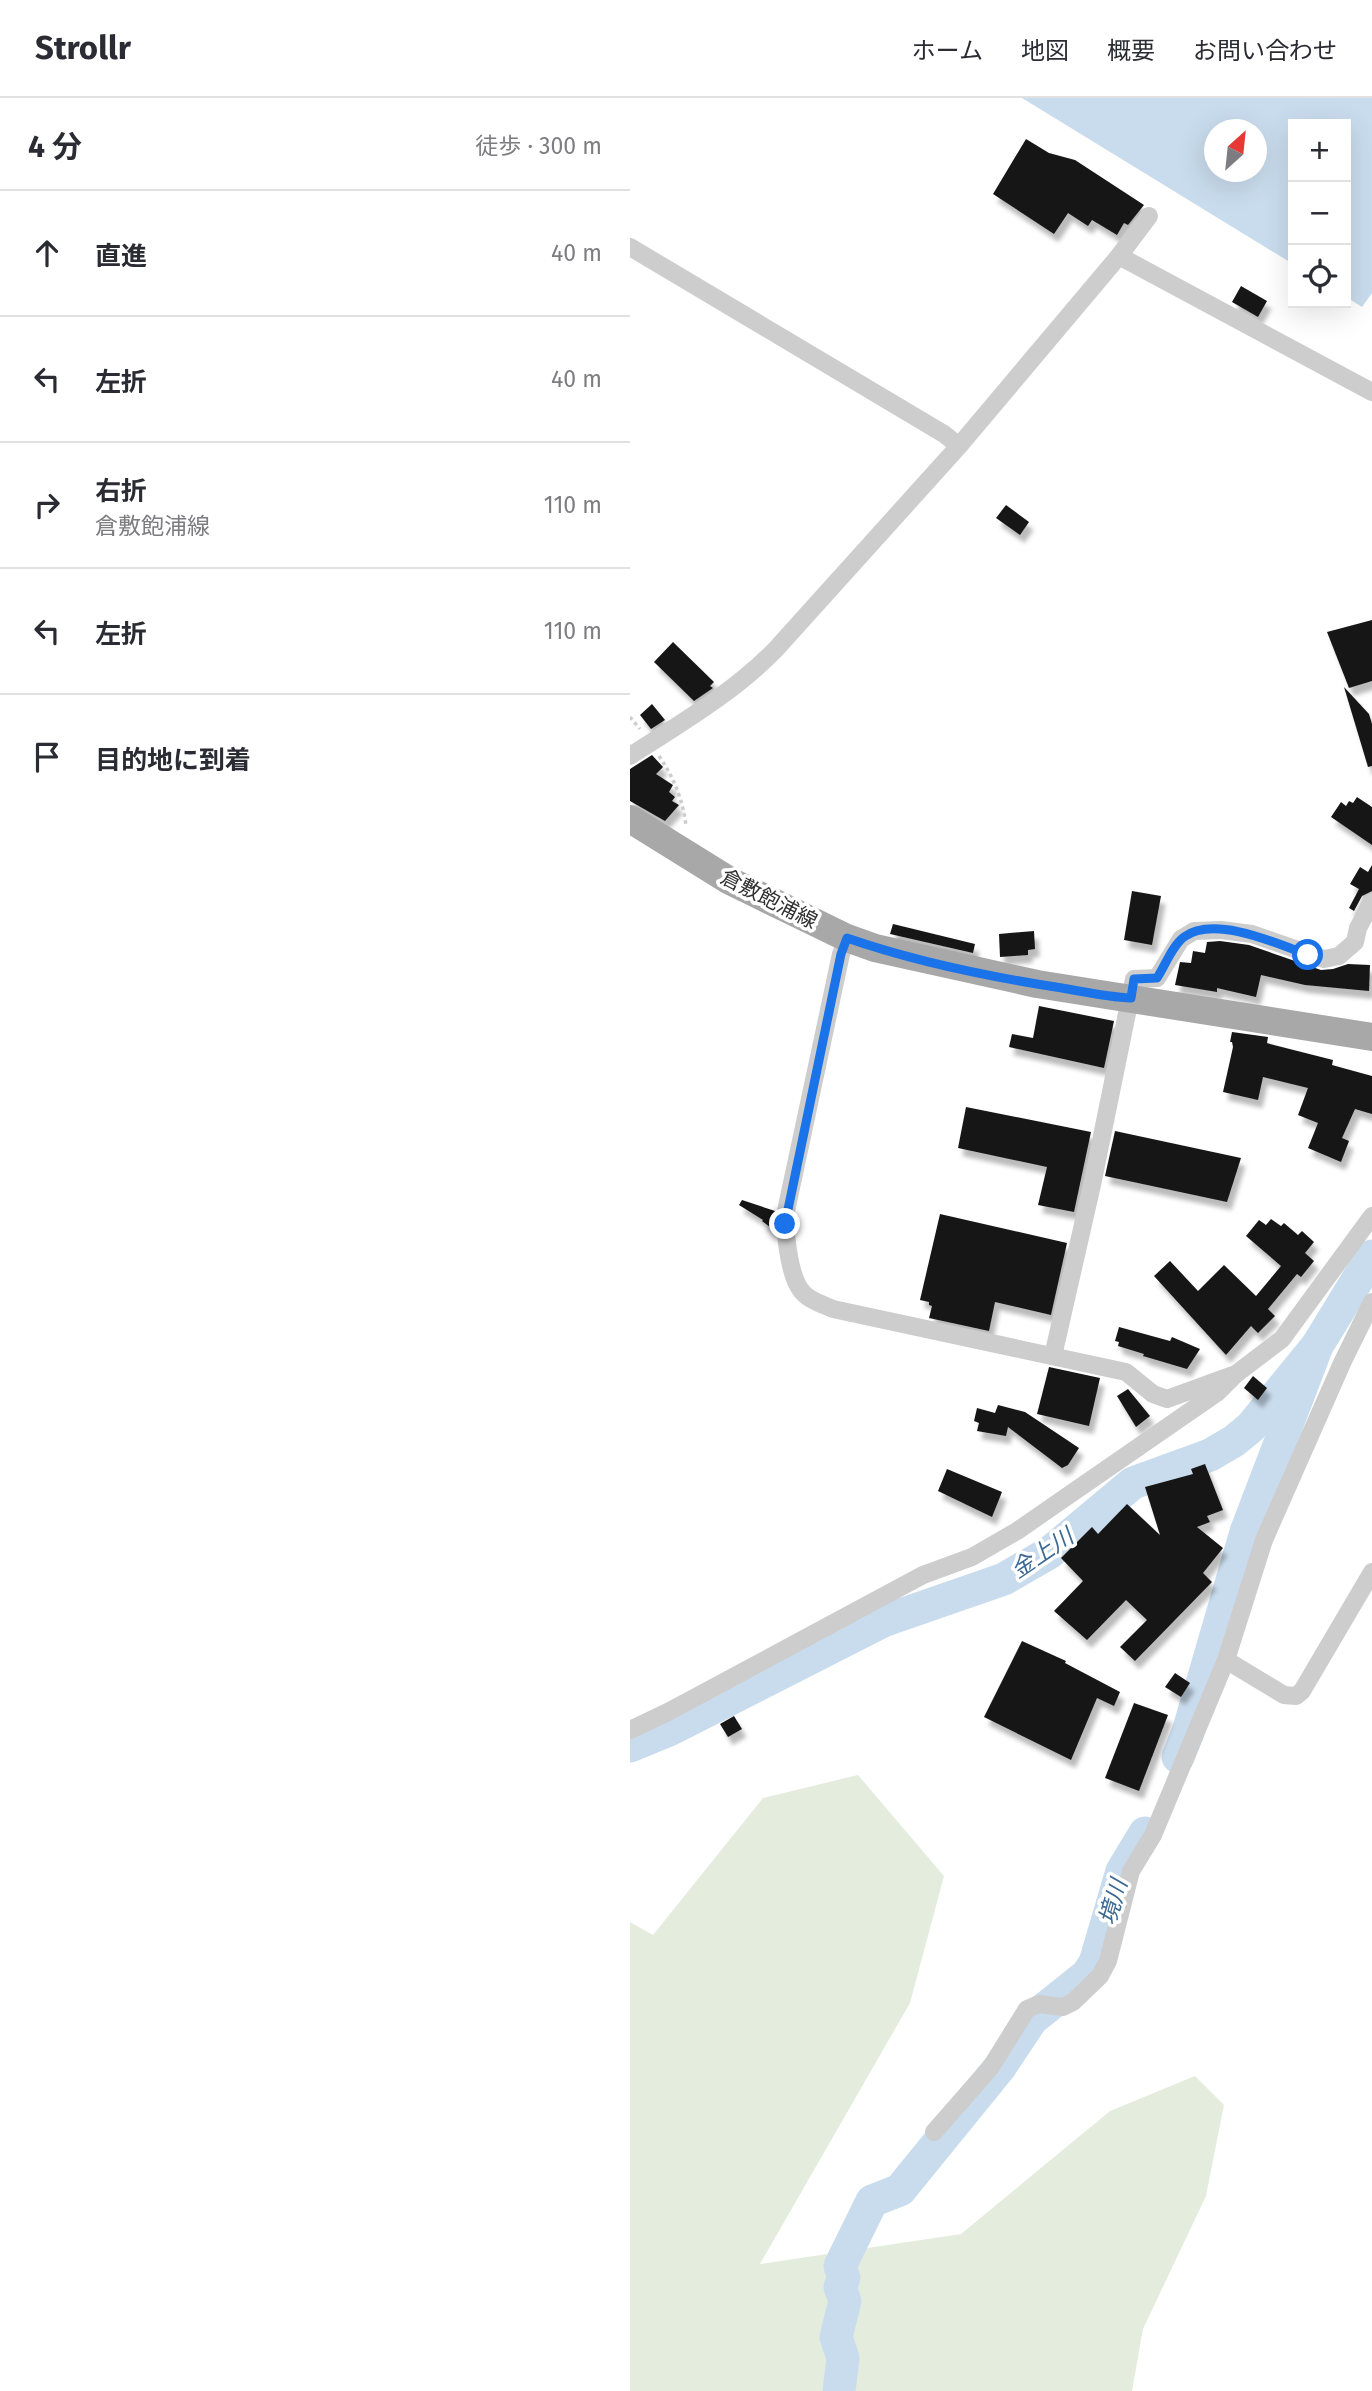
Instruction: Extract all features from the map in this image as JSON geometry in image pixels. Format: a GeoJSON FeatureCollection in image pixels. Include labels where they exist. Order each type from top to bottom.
{"type":"FeatureCollection","features":[{"type":"Feature","properties":{"kind":"main road","name":"倉敷飽浦線"},"geometry":{"type":"LineString","coordinates":[[630,819],[730,881],[847,938],[898,954],[1037,984],[1372,1037]]}},
{"type":"Feature","properties":{"kind":"street"},"geometry":{"type":"LineString","coordinates":[[630,756],[723,696],[754,672],[959,446],[1119,256],[1149,216]]}},
{"type":"Feature","properties":{"kind":"street"},"geometry":{"type":"LineString","coordinates":[[630,247],[944,434],[959,446]]}},
{"type":"Feature","properties":{"kind":"street"},"geometry":{"type":"LineString","coordinates":[[1119,256],[1372,391]]}},
{"type":"Feature","properties":{"kind":"street"},"geometry":{"type":"LineString","coordinates":[[1054,1356],[1134,979],[1157,978],[1181,939],[1194,931],[1221,930],[1252,934],[1324,959],[1339,956],[1364,941],[1358,928],[1372,902]]}},
{"type":"Feature","properties":{"kind":"street"},"geometry":{"type":"LineString","coordinates":[[847,938],[841,954],[786,1211],[787,1245],[800,1289],[809,1297],[834,1309],[1126,1372],[1153,1394],[1167,1399],[1236,1374]]}},
{"type":"Feature","properties":{"kind":"street"},"geometry":{"type":"LineString","coordinates":[[630,1730],[923,1575],[972,1558],[1017,1531],[1218,1392],[1236,1374],[1282,1339],[1372,1216]]}},
{"type":"Feature","properties":{"kind":"street"},"geometry":{"type":"LineString","coordinates":[[934,2132],[991,2067],[1027,2009],[1047,2005],[1063,2007],[1073,2002],[1100,1976],[1108,1961],[1132,1871],[1153,1835],[1226,1661],[1264,1540],[1372,1302]]}},
{"type":"Feature","properties":{"kind":"street"},"geometry":{"type":"LineString","coordinates":[[1226,1661],[1284,1695],[1296,1696],[1302,1691],[1372,1572]]}},
{"type":"Feature","properties":{"kind":"path"},"geometry":{"type":"LineString","coordinates":[[650,743],[670,772],[684,807],[688,856]]}},
{"type":"Feature","properties":{"kind":"green space"},"geometry":{"type":"Polygon","coordinates":[[[858,1775],[944,1876],[910,2003],[760,2264],[961,2234],[1110,2111],[1195,2076],[1224,2105],[1206,2196],[1143,2329],[1132,2391],[630,2391],[630,1922],[653,1935],[763,1798],[858,1775]]]}},
{"type":"Feature","properties":{"kind":"water"},"geometry":{"type":"Polygon","coordinates":[[[1022,98],[1372,98],[1372,293],[1362,307],[1351,300],[1351,119],[1288,119],[1288,261],[1022,98]]]}},
{"type":"Feature","properties":{"kind":"building"},"geometry":{"type":"Polygon","coordinates":[[[1026,139],[1049,153],[1075,160],[1144,205],[1128,225],[1124,223],[1117,235],[1092,220],[1088,226],[1068,213],[1054,234],[993,194],[1026,139]]]}},
{"type":"Feature","properties":{"kind":"building"},"geometry":{"type":"Polygon","coordinates":[[[1241,286],[1267,301],[1258,317],[1232,302],[1241,286]]]}},
{"type":"Feature","properties":{"kind":"building"},"geometry":{"type":"Polygon","coordinates":[[[1006,505],[1029,522],[1020,535],[996,518],[1006,505]]]}},
{"type":"Feature","properties":{"kind":"building"},"geometry":{"type":"Polygon","coordinates":[[[1372,620],[1372,681],[1349,688],[1327,632],[1372,620]]]}},
{"type":"Feature","properties":{"kind":"building"},"geometry":{"type":"Polygon","coordinates":[[[673,642],[714,682],[710,686],[713,688],[694,701],[654,662],[673,642]]]}},
{"type":"Feature","properties":{"kind":"building"},"geometry":{"type":"Polygon","coordinates":[[[1344,687],[1369,714],[1372,724],[1372,766],[1368,767],[1344,687]]]}},
{"type":"Feature","properties":{"kind":"building"},"geometry":{"type":"Polygon","coordinates":[[[652,704],[665,720],[651,729],[640,715],[652,704]]]}},
{"type":"Feature","properties":{"kind":"building"},"geometry":{"type":"Polygon","coordinates":[[[652,755],[663,767],[656,774],[673,785],[669,792],[675,797],[672,801],[679,805],[665,821],[630,801],[630,769],[652,755]]]}},
{"type":"Feature","properties":{"kind":"building"},"geometry":{"type":"Polygon","coordinates":[[[1357,797],[1372,807],[1372,845],[1331,817],[1341,802],[1346,806],[1349,801],[1353,803],[1357,797]]]}},
{"type":"Feature","properties":{"kind":"building"},"geometry":{"type":"Polygon","coordinates":[[[1372,865],[1372,891],[1362,896],[1354,911],[1349,908],[1359,889],[1350,884],[1360,867],[1368,872],[1372,865]]]}},
{"type":"Feature","properties":{"kind":"building"},"geometry":{"type":"Polygon","coordinates":[[[1132,891],[1161,896],[1152,945],[1124,940],[1132,891]]]}},
{"type":"Feature","properties":{"kind":"building"},"geometry":{"type":"Polygon","coordinates":[[[893,924],[975,944],[973,953],[890,934],[893,924]]]}},
{"type":"Feature","properties":{"kind":"building"},"geometry":{"type":"Polygon","coordinates":[[[1034,931],[1035,949],[1028,950],[1028,955],[1000,957],[999,934],[1034,931]]]}},
{"type":"Feature","properties":{"kind":"building"},"geometry":{"type":"Polygon","coordinates":[[[1207,942],[1249,945],[1321,970],[1348,964],[1370,965],[1369,991],[1305,985],[1261,975],[1256,997],[1217,988],[1217,992],[1175,985],[1180,962],[1191,963],[1193,951],[1205,953],[1207,942]]]}},
{"type":"Feature","properties":{"kind":"building"},"geometry":{"type":"Polygon","coordinates":[[[1039,1006],[1114,1021],[1104,1068],[1009,1047],[1012,1034],[1033,1038],[1039,1006]]]}},
{"type":"Feature","properties":{"kind":"building"},"geometry":{"type":"Polygon","coordinates":[[[1232,1032],[1268,1037],[1267,1043],[1333,1060],[1332,1065],[1372,1076],[1372,1114],[1355,1109],[1342,1138],[1349,1141],[1341,1162],[1308,1148],[1318,1123],[1298,1115],[1308,1088],[1263,1077],[1258,1100],[1223,1092],[1233,1047],[1230,1042],[1232,1032]]]}},
{"type":"Feature","properties":{"kind":"building"},"geometry":{"type":"Polygon","coordinates":[[[966,1107],[1091,1132],[1074,1212],[1038,1205],[1047,1167],[958,1148],[966,1107]]]}},
{"type":"Feature","properties":{"kind":"building"},"geometry":{"type":"Polygon","coordinates":[[[1115,1131],[1241,1158],[1227,1202],[1105,1176],[1115,1131]]]}},
{"type":"Feature","properties":{"kind":"building"},"geometry":{"type":"Polygon","coordinates":[[[742,1200],[775,1211],[774,1230],[739,1205],[742,1200]]]}},
{"type":"Feature","properties":{"kind":"building"},"geometry":{"type":"Polygon","coordinates":[[[940,1214],[1067,1243],[1051,1315],[995,1302],[989,1331],[929,1318],[932,1306],[929,1302],[920,1300],[940,1214]]]}},
{"type":"Feature","properties":{"kind":"building"},"geometry":{"type":"Polygon","coordinates":[[[1271,1219],[1281,1226],[1284,1223],[1298,1235],[1302,1231],[1314,1242],[1305,1253],[1314,1261],[1301,1277],[1297,1274],[1268,1309],[1275,1316],[1258,1333],[1251,1326],[1226,1355],[1154,1276],[1170,1261],[1198,1291],[1224,1265],[1256,1296],[1281,1266],[1246,1236],[1259,1220],[1266,1225],[1271,1219]]]}},
{"type":"Feature","properties":{"kind":"building"},"geometry":{"type":"Polygon","coordinates":[[[1119,1327],[1170,1341],[1172,1337],[1200,1349],[1187,1369],[1118,1346],[1119,1342],[1115,1341],[1119,1327]]]}},
{"type":"Feature","properties":{"kind":"building"},"geometry":{"type":"Polygon","coordinates":[[[1049,1367],[1100,1378],[1089,1426],[1037,1414],[1049,1367]]]}},
{"type":"Feature","properties":{"kind":"building"},"geometry":{"type":"Polygon","coordinates":[[[1253,1376],[1267,1388],[1258,1400],[1244,1388],[1253,1376]]]}},
{"type":"Feature","properties":{"kind":"building"},"geometry":{"type":"Polygon","coordinates":[[[1128,1389],[1150,1416],[1136,1427],[1117,1396],[1128,1389]]]}},
{"type":"Feature","properties":{"kind":"building"},"geometry":{"type":"Polygon","coordinates":[[[998,1405],[1025,1412],[1079,1448],[1068,1465],[1062,1468],[1008,1427],[1006,1436],[977,1431],[979,1423],[974,1421],[977,1408],[995,1413],[998,1405]]]}},
{"type":"Feature","properties":{"kind":"building"},"geometry":{"type":"Polygon","coordinates":[[[1205,1464],[1223,1510],[1207,1516],[1210,1522],[1197,1527],[1223,1548],[1203,1573],[1212,1582],[1135,1661],[1120,1647],[1147,1620],[1126,1600],[1087,1640],[1054,1611],[1083,1581],[1061,1558],[1092,1527],[1098,1534],[1127,1504],[1160,1535],[1145,1487],[1193,1474],[1191,1469],[1205,1464]]]}},
{"type":"Feature","properties":{"kind":"building"},"geometry":{"type":"Polygon","coordinates":[[[947,1469],[1002,1492],[992,1517],[938,1491],[947,1469]]]}},
{"type":"Feature","properties":{"kind":"building"},"geometry":{"type":"Polygon","coordinates":[[[1022,1641],[1066,1661],[1065,1663],[1120,1692],[1114,1706],[1097,1698],[1071,1760],[984,1717],[1022,1641]]]}},
{"type":"Feature","properties":{"kind":"building"},"geometry":{"type":"Polygon","coordinates":[[[1175,1673],[1190,1683],[1181,1697],[1165,1687],[1175,1673]]]}},
{"type":"Feature","properties":{"kind":"building"},"geometry":{"type":"Polygon","coordinates":[[[1134,1703],[1168,1715],[1139,1791],[1105,1778],[1134,1703]]]}},
{"type":"Feature","properties":{"kind":"building"},"geometry":{"type":"Polygon","coordinates":[[[734,1716],[742,1729],[728,1737],[720,1724],[734,1716]]]}},
{"type":"Feature","properties":{"kind":"waterway","name":"金上川"},"geometry":{"type":"LineString","coordinates":[[630,1746],[669,1730],[883,1621],[1004,1579],[1049,1553],[1133,1483],[1210,1455],[1234,1441],[1251,1427],[1317,1346],[1372,1256]]}},
{"type":"Feature","properties":{"kind":"waterway","name":"境川"},"geometry":{"type":"LineString","coordinates":[[1178,1757],[1188,1732],[1246,1532],[1317,1346]]}},
{"type":"Feature","properties":{"kind":"waterway","name":"境川"},"geometry":{"type":"LineString","coordinates":[[839,2391],[843,2358],[836,2337],[845,2301],[840,2287],[844,2278],[840,2266],[872,2201],[900,2190],[1000,2067],[1032,2019],[1087,1975],[1095,1963],[1122,1871],[1145,1833]]}},
{"type":"Feature","properties":{"kind":"route"},"geometry":{"type":"LineString","coordinates":[[785,1224],[841,954],[847,938],[909,957],[980,973],[1124,998],[1131,998],[1134,979],[1157,978],[1181,939],[1194,931],[1221,930],[1252,934],[1308,955]]}}]}
